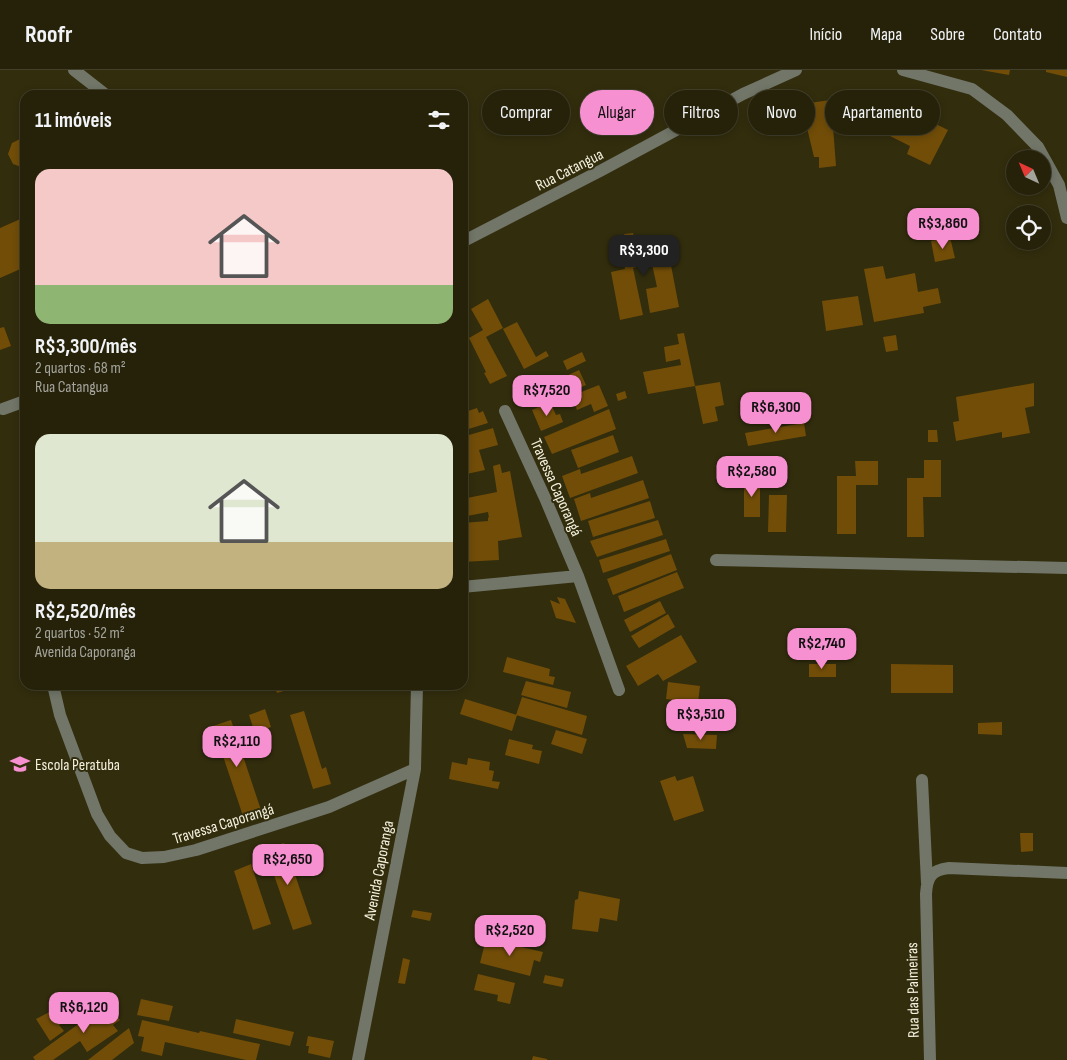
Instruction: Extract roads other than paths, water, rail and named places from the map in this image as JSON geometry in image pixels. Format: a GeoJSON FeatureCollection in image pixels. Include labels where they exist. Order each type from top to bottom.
{"type":"FeatureCollection","features":[{"type":"Feature","properties":{"kind":"street"},"geometry":{"type":"LineString","coordinates":[[74,70],[100,90]]}},
{"type":"Feature","properties":{"kind":"street","name":"Rua Catangua"},"geometry":{"type":"LineString","coordinates":[[468,239],[602,170],[743,94],[796,70]]}},
{"type":"Feature","properties":{"kind":"street"},"geometry":{"type":"LineString","coordinates":[[903,70],[972,90],[1006,115],[1038,147],[1059,185],[1067,218]]}},
{"type":"Feature","properties":{"kind":"street"},"geometry":{"type":"LineString","coordinates":[[3,409],[20,404]]}},
{"type":"Feature","properties":{"kind":"street","name":"Travessa Caporangá"},"geometry":{"type":"LineString","coordinates":[[505,411],[578,576],[619,690]]}},
{"type":"Feature","properties":{"kind":"street"},"geometry":{"type":"LineString","coordinates":[[716,560],[1067,568]]}},
{"type":"Feature","properties":{"kind":"street"},"geometry":{"type":"LineString","coordinates":[[468,585],[578,576]]}},
{"type":"Feature","properties":{"kind":"street","name":"Travessa Caporangá"},"geometry":{"type":"LineString","coordinates":[[54,690],[60,714],[97,814],[110,836],[126,853],[142,858],[164,857],[196,850],[329,806],[415,769]]}},
{"type":"Feature","properties":{"kind":"street","name":"Avenida Caporanga"},"geometry":{"type":"LineString","coordinates":[[358,1060],[415,769],[417,690]]}},
{"type":"Feature","properties":{"kind":"street","name":"Rua das Palmeiras"},"geometry":{"type":"LineString","coordinates":[[922,780],[927,883],[930,1060]]}},
{"type":"Feature","properties":{"kind":"street"},"geometry":{"type":"LineString","coordinates":[[927,883],[931,875],[938,869],[949,868],[1067,872]]}},
{"type":"Feature","properties":{"kind":"place","name":"Escola Peratuba"},"geometry":{"type":"Point","coordinates":[20,764]}}]}
